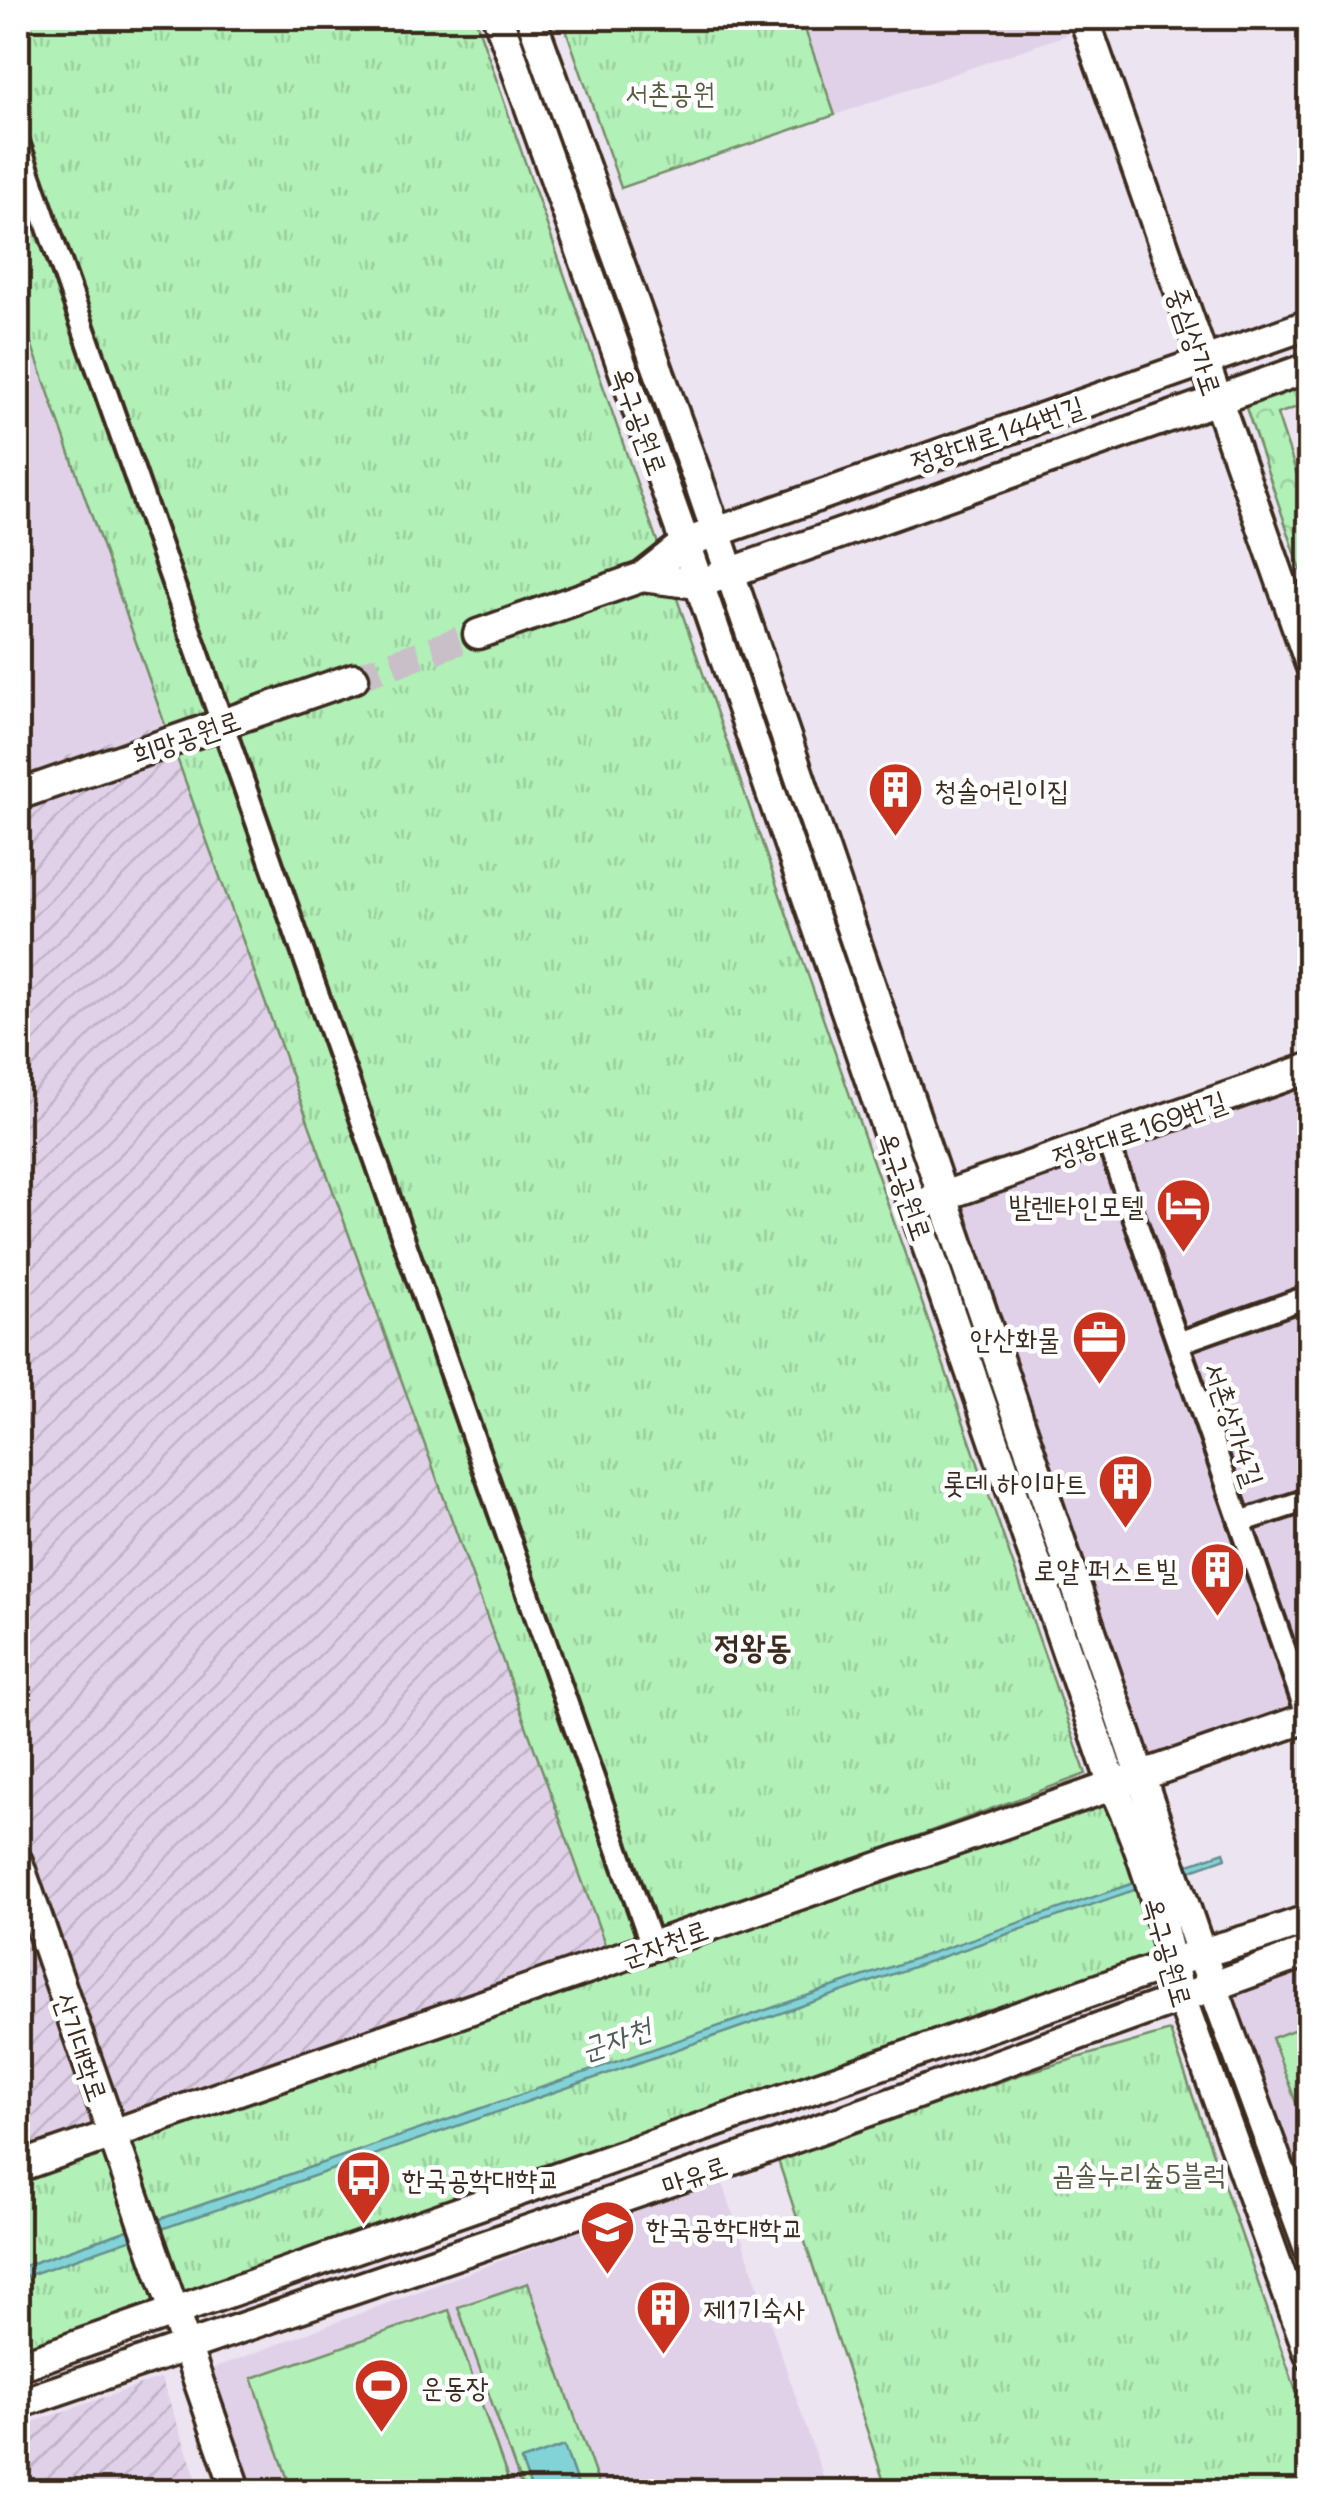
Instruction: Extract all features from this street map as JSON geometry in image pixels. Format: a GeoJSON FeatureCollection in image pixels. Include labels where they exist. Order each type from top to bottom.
{"type":"FeatureCollection","features":[{"type":"Feature","properties":{"kind":"street","name":"옥구공원로"},"geometry":{"type":"LineString","coordinates":[[498,18],[685,543],[1112,1786],[1173,1914],[1201,1953],[1310,2252]]}},
{"type":"Feature","properties":{"kind":"street","name":"옥구공원로"},"geometry":{"type":"LineString","coordinates":[[531,18],[716,532],[1162,1837],[1173,1914],[1170,1964],[1310,2356]]}},
{"type":"Feature","properties":{"kind":"street","name":"중심상가로"},"geometry":{"type":"LineString","coordinates":[[1084,18],[1309,662]]}},
{"type":"Feature","properties":{"kind":"street"},"geometry":{"type":"LineString","coordinates":[[18,142],[652,1946]]}},
{"type":"Feature","properties":{"kind":"street","name":"정왕대로144번길"},"geometry":{"type":"LineString","coordinates":[[642,577],[685,543],[1310,324]]}},
{"type":"Feature","properties":{"kind":"street","name":"정왕대로144번길"},"geometry":{"type":"LineString","coordinates":[[698,584],[1310,367]]}},
{"type":"Feature","properties":{"kind":"street"},"geometry":{"type":"LineString","coordinates":[[478,634],[642,577],[698,584]]}},
{"type":"Feature","properties":{"kind":"street","name":"희망공원로"},"geometry":{"type":"LineString","coordinates":[[18,795],[354,678]]}},
{"type":"Feature","properties":{"kind":"street","name":"정왕대로169번길"},"geometry":{"type":"LineString","coordinates":[[912,1206],[1310,1068]]}},
{"type":"Feature","properties":{"kind":"street","name":"서촌상가4길"},"geometry":{"type":"LineString","coordinates":[[1107,1139],[1309,1717]]}},
{"type":"Feature","properties":{"kind":"street","name":"서촌상가4길"},"geometry":{"type":"LineString","coordinates":[[1178,1344],[1310,1296]]}},
{"type":"Feature","properties":{"kind":"street","name":"서촌상가4길"},"geometry":{"type":"LineString","coordinates":[[1240,1522],[1310,1498]]}},
{"type":"Feature","properties":{"kind":"street","name":"군자천로"},"geometry":{"type":"LineString","coordinates":[[18,2167],[1309,1717]]}},
{"type":"Feature","properties":{"kind":"street","name":"산기대학로"},"geometry":{"type":"LineString","coordinates":[[18,1862],[175,2312]]}},
{"type":"Feature","properties":{"kind":"street","name":"마유로"},"geometry":{"type":"LineString","coordinates":[[18,2366],[1310,1918]]}},
{"type":"Feature","properties":{"kind":"street","name":"마유로"},"geometry":{"type":"LineString","coordinates":[[18,2404],[748,2155],[1310,1951]]}},
{"type":"Feature","properties":{"kind":"street"},"geometry":{"type":"LineString","coordinates":[[175,2312],[238,2492]]}},
{"type":"Feature","properties":{"kind":"shaded area"},"geometry":{"type":"Polygon","coordinates":[[[801,18],[1060,18],[1066,35],[835,115],[801,18]]]}},
{"type":"Feature","properties":{"kind":"shaded area"},"geometry":{"type":"Polygon","coordinates":[[[28,339],[164,722],[18,773],[18,343],[28,339]]]}},
{"type":"Feature","properties":{"kind":"shaded area"},"geometry":{"type":"Polygon","coordinates":[[[164,722],[607,1950],[18,2157],[18,773],[164,722]]]}},
{"type":"Feature","properties":{"kind":"shaded area"},"geometry":{"type":"Polygon","coordinates":[[[1309,1086],[1309,1698],[1151,1754],[958,1208],[1309,1086]]]}},
{"type":"Feature","properties":{"kind":"shaded area"},"geometry":{"type":"Polygon","coordinates":[[[1309,1964],[1309,2221],[1229,1993],[1309,1964]]]}},
{"type":"Feature","properties":{"kind":"shaded area","name":"한국공학대학교"},"geometry":{"type":"Polygon","coordinates":[[[721,2178],[828,2491],[241,2491],[198,2374],[721,2178]]]}},
{"type":"Feature","properties":{"kind":"shaded area"},"geometry":{"type":"Polygon","coordinates":[[[161,2378],[201,2491],[18,2491],[18,2427],[161,2378]]]}},
{"type":"Feature","properties":{"kind":"green space"},"geometry":{"type":"Polygon","coordinates":[[[18,18],[475,18],[1086,1774],[607,1950],[18,306],[18,18]]]}},
{"type":"Feature","properties":{"kind":"green space","name":"서촌공원"},"geometry":{"type":"Polygon","coordinates":[[[562,18],[801,18],[835,115],[621,188],[562,18]]]}},
{"type":"Feature","properties":{"kind":"green space"},"geometry":{"type":"Polygon","coordinates":[[[1309,377],[1309,403],[1277,414],[1309,511],[1309,594],[1243,399],[1309,377]]]}},
{"type":"Feature","properties":{"kind":"green space"},"geometry":{"type":"Polygon","coordinates":[[[1113,1786],[1170,1964],[18,2365],[18,2167],[1113,1786]]]}},
{"type":"Feature","properties":{"kind":"green space"},"geometry":{"type":"Polygon","coordinates":[[[1310,2024],[1309,2138],[1272,2038],[1310,2024]]]}},
{"type":"Feature","properties":{"kind":"green space","name":"곰솔누리숲5블럭"},"geometry":{"type":"Polygon","coordinates":[[[1170,2031],[1309,2428],[1309,2491],[887,2491],[778,2160],[1022,2074],[1170,2031]]]}},
{"type":"Feature","properties":{"kind":"green space"},"geometry":{"type":"Polygon","coordinates":[[[528,2283],[601,2491],[523,2491],[458,2307],[528,2283]]]}},
{"type":"Feature","properties":{"kind":"green space","name":"운동장"},"geometry":{"type":"Polygon","coordinates":[[[449,2310],[512,2491],[292,2491],[252,2378],[449,2310]]]}},
{"type":"Feature","properties":{"kind":"water"},"geometry":{"type":"Polygon","coordinates":[[[1224,1852],[1226,1858],[18,2279],[18,2268],[1224,1852]]]}},
{"type":"Feature","properties":{"kind":"water"},"geometry":{"type":"Polygon","coordinates":[[[564,2446],[580,2491],[532,2491],[521,2461],[564,2446]]]}},
{"type":"Feature","properties":{"kind":"tunnel"},"geometry":{"type":"LineString","coordinates":[[354,678],[478,634]]}},
{"type":"Feature","properties":{"kind":"place","name":"청솔어린이집"},"geometry":{"type":"Point","coordinates":[895,838]}},
{"type":"Feature","properties":{"kind":"place","name":"발렌타인모텔"},"geometry":{"type":"Point","coordinates":[1183,1254]}},
{"type":"Feature","properties":{"kind":"place","name":"안산화물"},"geometry":{"type":"Point","coordinates":[1099,1387]}},
{"type":"Feature","properties":{"kind":"place","name":"롯데 하이마트"},"geometry":{"type":"Point","coordinates":[1126,1531]}},
{"type":"Feature","properties":{"kind":"place","name":"로얄 퍼스트빌"},"geometry":{"type":"Point","coordinates":[1217,1618]}},
{"type":"Feature","properties":{"kind":"place","name":"한국공학대햑교"},"geometry":{"type":"Point","coordinates":[363,2227]}},
{"type":"Feature","properties":{"kind":"place","name":"한국공학대학교"},"geometry":{"type":"Point","coordinates":[607,2276]}},
{"type":"Feature","properties":{"kind":"place","name":"제1기숙사"},"geometry":{"type":"Point","coordinates":[664,2357]}},
{"type":"Feature","properties":{"kind":"place","name":"운동장"},"geometry":{"type":"Point","coordinates":[382,2435]}},
{"type":"Feature","properties":{"kind":"district","name":"정왕동"},"geometry":{"type":"Point","coordinates":[753,1645]}},
{"type":"Feature","properties":{"kind":"water label","name":"군자천"},"geometry":{"type":"Point","coordinates":[615,2037]}}]}
